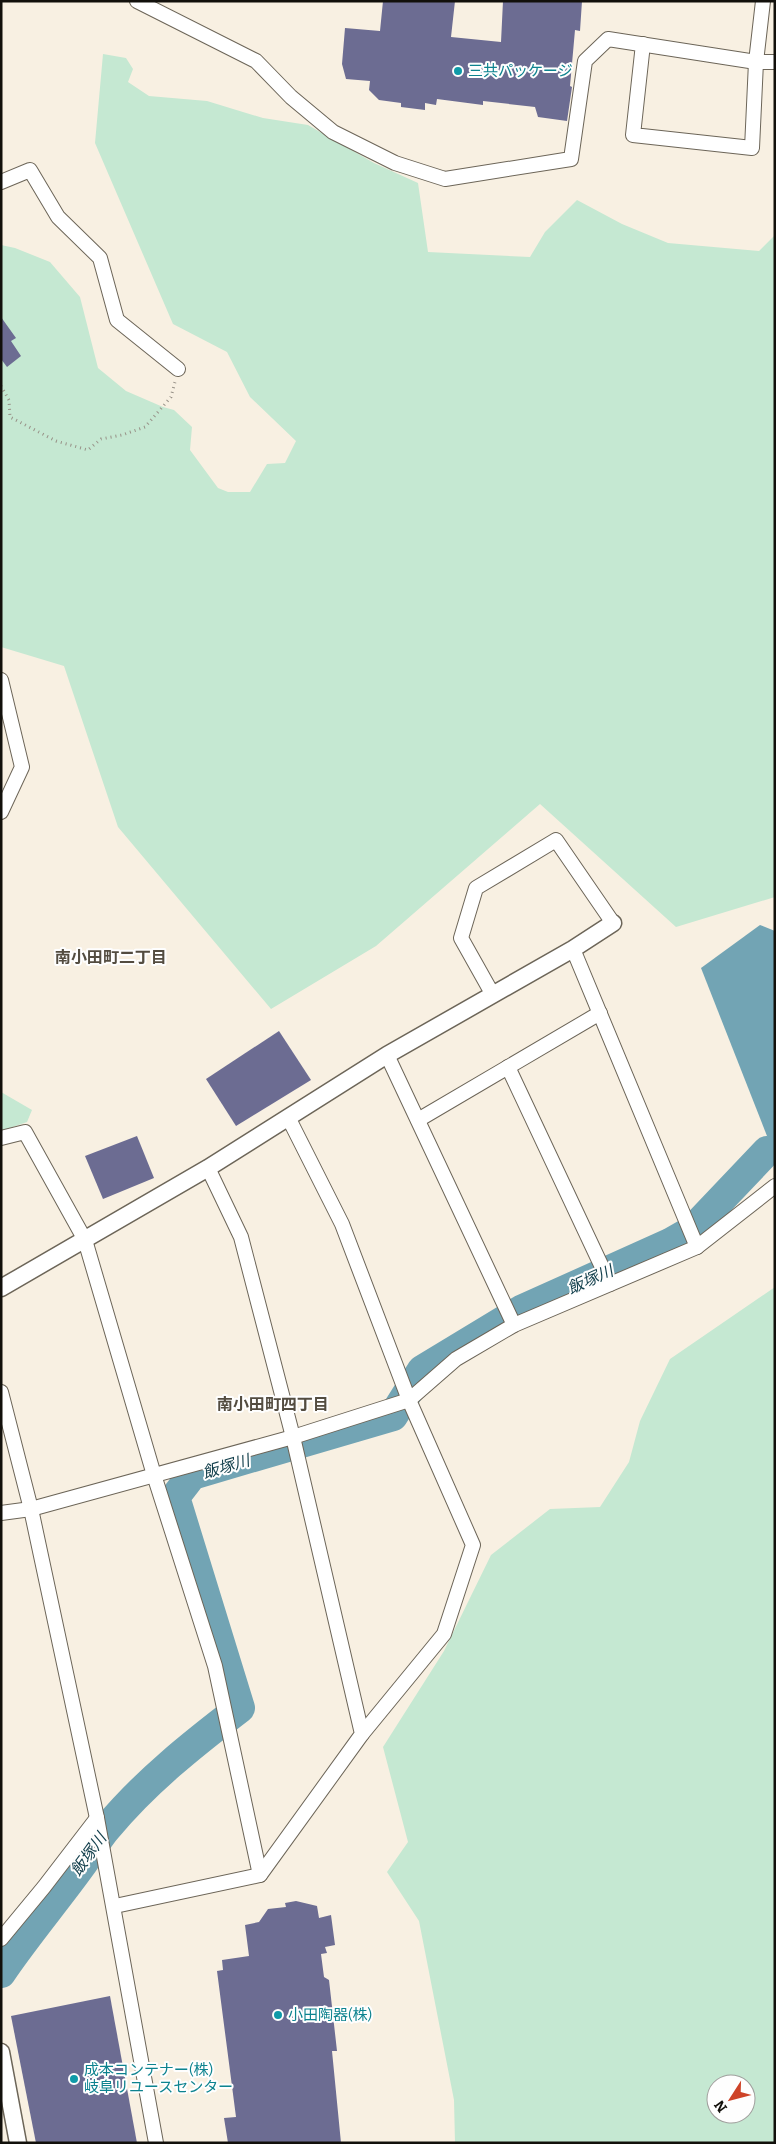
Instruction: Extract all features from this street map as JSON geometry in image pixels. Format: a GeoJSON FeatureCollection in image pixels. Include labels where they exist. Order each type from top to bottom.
{"type":"FeatureCollection","features":[{"type":"Feature","properties":{"kind":"street"},"geometry":{"type":"LineString","coordinates":[[137,1],[256,61],[291,97],[333,132],[395,164],[445,179],[571,159],[585,61],[608,39],[756,62],[775,62]]}},
{"type":"Feature","properties":{"kind":"street"},"geometry":{"type":"LineString","coordinates":[[643,44],[633,135],[752,148],[756,62],[763,1]]}},
{"type":"Feature","properties":{"kind":"street"},"geometry":{"type":"LineString","coordinates":[[1,182],[30,170],[58,217],[100,258],[117,320],[178,369]]}},
{"type":"Feature","properties":{"kind":"street"},"geometry":{"type":"LineString","coordinates":[[1,680],[22,767],[1,812]]}},
{"type":"Feature","properties":{"kind":"street"},"geometry":{"type":"LineString","coordinates":[[1,1288],[208,1168],[387,1055],[573,949],[613,923],[556,840],[476,888],[461,938],[492,995]]}},
{"type":"Feature","properties":{"kind":"street"},"geometry":{"type":"LineString","coordinates":[[573,949],[697,1247]]}},
{"type":"Feature","properties":{"kind":"street"},"geometry":{"type":"LineString","coordinates":[[418,1120],[600,1013]]}},
{"type":"Feature","properties":{"kind":"street"},"geometry":{"type":"LineString","coordinates":[[387,1055],[514,1325]]}},
{"type":"Feature","properties":{"kind":"street"},"geometry":{"type":"LineString","coordinates":[[508,1067],[610,1284]]}},
{"type":"Feature","properties":{"kind":"street"},"geometry":{"type":"LineString","coordinates":[[114,1906],[260,1875],[362,1734],[444,1634],[473,1545],[409,1400],[342,1224],[288,1117]]}},
{"type":"Feature","properties":{"kind":"street"},"geometry":{"type":"LineString","coordinates":[[1,1138],[25,1132],[85,1240],[154,1475],[215,1666],[260,1875]]}},
{"type":"Feature","properties":{"kind":"street"},"geometry":{"type":"LineString","coordinates":[[208,1168],[241,1237],[293,1437],[362,1734]]}},
{"type":"Feature","properties":{"kind":"street"},"geometry":{"type":"LineString","coordinates":[[1,1513],[31,1509],[293,1437],[409,1400],[456,1359],[514,1325],[697,1247],[775,1186]]}},
{"type":"Feature","properties":{"kind":"street"},"geometry":{"type":"LineString","coordinates":[[1,1392],[31,1509],[97,1818],[156,2143]]}},
{"type":"Feature","properties":{"kind":"street"},"geometry":{"type":"LineString","coordinates":[[1,1939],[97,1818]]}},
{"type":"Feature","properties":{"kind":"street"},"geometry":{"type":"LineString","coordinates":[[1,2052],[18,2143]]}},
{"type":"Feature","properties":{"kind":"path"},"geometry":{"type":"LineString","coordinates":[[1,386],[9,400],[10,417],[56,441],[88,450],[101,439],[122,435],[145,427],[171,398],[178,369]]}},
{"type":"Feature","properties":{"kind":"green space"},"geometry":{"type":"Polygon","coordinates":[[[103,54],[126,58],[133,69],[128,82],[149,96],[207,101],[263,118],[308,125],[374,163],[418,183],[428,252],[530,257],[545,232],[577,200],[622,224],[668,243],[759,251],[775,235],[775,897],[676,927],[540,804],[376,946],[271,1009],[118,827],[64,666],[1,647],[1,245],[15,248],[50,262],[80,297],[98,368],[126,391],[174,410],[192,427],[190,450],[218,488],[228,492],[250,492],[267,464],[285,463],[296,441],[250,397],[227,352],[173,324],[95,143],[103,54]]]}},
{"type":"Feature","properties":{"kind":"green space"},"geometry":{"type":"Polygon","coordinates":[[[1,1092],[32,1110],[27,1122],[1,1131],[1,1092]]]}},
{"type":"Feature","properties":{"kind":"green space"},"geometry":{"type":"Polygon","coordinates":[[[775,1287],[775,2143],[455,2143],[454,2100],[419,1921],[387,1872],[408,1842],[383,1747],[444,1651],[491,1555],[550,1509],[600,1507],[629,1462],[640,1421],[670,1359],[775,1287]]]}},
{"type":"Feature","properties":{"kind":"water"},"geometry":{"type":"Polygon","coordinates":[[[760,925],[775,931],[775,1144],[767,1136],[701,968],[760,925]]]}},
{"type":"Feature","properties":{"kind":"building","name":"三共パッケージ"},"geometry":{"type":"Polygon","coordinates":[[[383,1],[455,1],[451,37],[501,42],[503,1],[582,1],[580,31],[575,30],[570,86],[572,87],[567,121],[538,117],[535,107],[483,101],[483,105],[437,99],[436,105],[425,103],[425,110],[401,107],[401,103],[379,100],[369,90],[370,81],[346,79],[342,64],[345,28],[380,31],[383,1]]]}},
{"type":"Feature","properties":{"kind":"building"},"geometry":{"type":"Polygon","coordinates":[[[1,317],[16,338],[11,341],[21,356],[7,367],[1,359],[1,317]]]}},
{"type":"Feature","properties":{"kind":"building"},"geometry":{"type":"Polygon","coordinates":[[[279,1031],[311,1080],[236,1126],[206,1079],[279,1031]]]}},
{"type":"Feature","properties":{"kind":"building"},"geometry":{"type":"Polygon","coordinates":[[[137,1136],[154,1178],[103,1199],[85,1156],[137,1136]]]}},
{"type":"Feature","properties":{"kind":"building","name":"小田陶器(株)"},"geometry":{"type":"Polygon","coordinates":[[[296,1901],[317,1906],[319,1918],[331,1915],[335,1945],[325,1947],[327,1953],[321,1954],[324,1977],[329,1980],[337,2051],[332,2051],[341,2143],[228,2143],[224,2118],[236,2117],[217,1971],[223,1970],[222,1960],[249,1956],[245,1925],[259,1922],[268,1909],[286,1907],[285,1903],[296,1901]]]}},
{"type":"Feature","properties":{"kind":"building","name":"成本コンテナー(株) 岐阜リユースセンター"},"geometry":{"type":"Polygon","coordinates":[[[110,1996],[137,2143],[36,2143],[11,2016],[110,1996]]]}},
{"type":"Feature","properties":{"kind":"waterway","name":"飯塚川"},"geometry":{"type":"LineString","coordinates":[[1,1973],[81,1866],[103,1832],[153,1779],[240,1708],[175,1497],[192,1475],[393,1416],[422,1370],[521,1310],[670,1243],[691,1231],[767,1151]]}},
{"type":"Feature","properties":{"kind":"place","name":"三共パッケージ"},"geometry":{"type":"Point","coordinates":[458,71]}},
{"type":"Feature","properties":{"kind":"place","name":"小田陶器(株)"},"geometry":{"type":"Point","coordinates":[278,2015]}},
{"type":"Feature","properties":{"kind":"place","name":"成本コンテナー(株) 岐阜リユースセンター"},"geometry":{"type":"Point","coordinates":[74,2079]}},
{"type":"Feature","properties":{"kind":"district","name":"南小田町二丁目"},"geometry":{"type":"Point","coordinates":[111,957]}},
{"type":"Feature","properties":{"kind":"district","name":"南小田町四丁目"},"geometry":{"type":"Point","coordinates":[273,1404]}}]}
